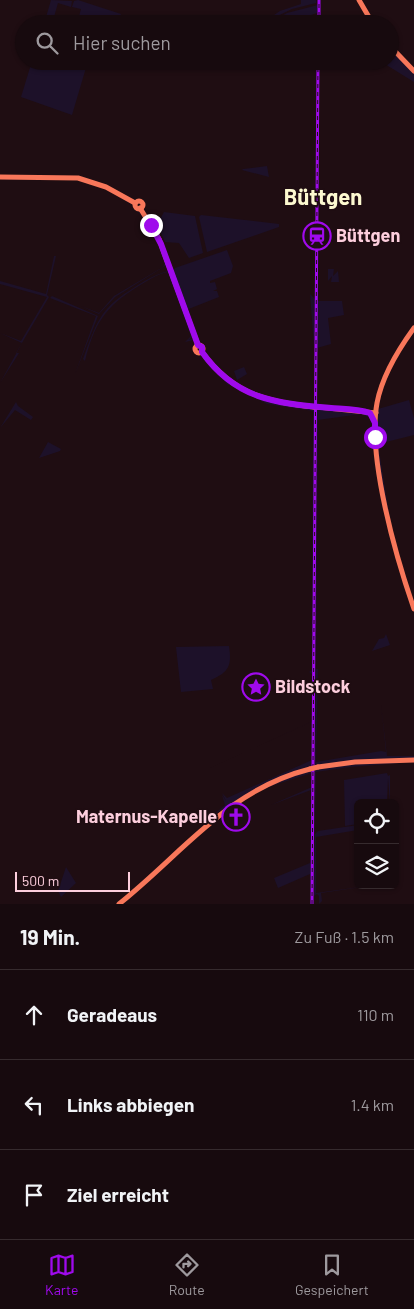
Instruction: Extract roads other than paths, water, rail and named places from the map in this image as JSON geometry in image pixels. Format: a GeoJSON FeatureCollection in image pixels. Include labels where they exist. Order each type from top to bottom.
{"type":"FeatureCollection","features":[{"type":"Feature","properties":{"kind":"main road"},"geometry":{"type":"LineString","coordinates":[[359,0],[368,15]]}},
{"type":"Feature","properties":{"kind":"main road"},"geometry":{"type":"LineString","coordinates":[[399,55],[414,71]]}},
{"type":"Feature","properties":{"kind":"main road"},"geometry":{"type":"LineString","coordinates":[[0,177],[78,178],[106,187],[135,203],[136,208],[140,208],[159,239],[198,345],[196,351],[202,352],[223,376],[245,391],[275,402],[376,412]]}},
{"type":"Feature","properties":{"kind":"main road"},"geometry":{"type":"LineString","coordinates":[[414,328],[390,366],[379,396],[375,423],[376,445],[387,513],[399,563],[414,609]]}},
{"type":"Feature","properties":{"kind":"main road"},"geometry":{"type":"LineString","coordinates":[[363,411],[371,409],[379,396]]}},
{"type":"Feature","properties":{"kind":"main road"},"geometry":{"type":"LineString","coordinates":[[363,411],[371,414],[375,423]]}},
{"type":"Feature","properties":{"kind":"main road"},"geometry":{"type":"LineString","coordinates":[[119,904],[228,806],[271,782],[318,766],[351,762],[414,760]]}},
{"type":"Feature","properties":{"kind":"railway"},"geometry":{"type":"LineString","coordinates":[[319,0],[319,15]]}},
{"type":"Feature","properties":{"kind":"railway"},"geometry":{"type":"LineString","coordinates":[[312,904],[318,70]]}},
{"type":"Feature","properties":{"kind":"place","name":"Büttgen"},"geometry":{"type":"Point","coordinates":[317,236]}},
{"type":"Feature","properties":{"kind":"place","name":"Bildstock"},"geometry":{"type":"Point","coordinates":[256,687]}},
{"type":"Feature","properties":{"kind":"place","name":"Maternus-Kapelle"},"geometry":{"type":"Point","coordinates":[236,817]}},
{"type":"Feature","properties":{"kind":"district","name":"Büttgen"},"geometry":{"type":"Point","coordinates":[323,197]}}]}
